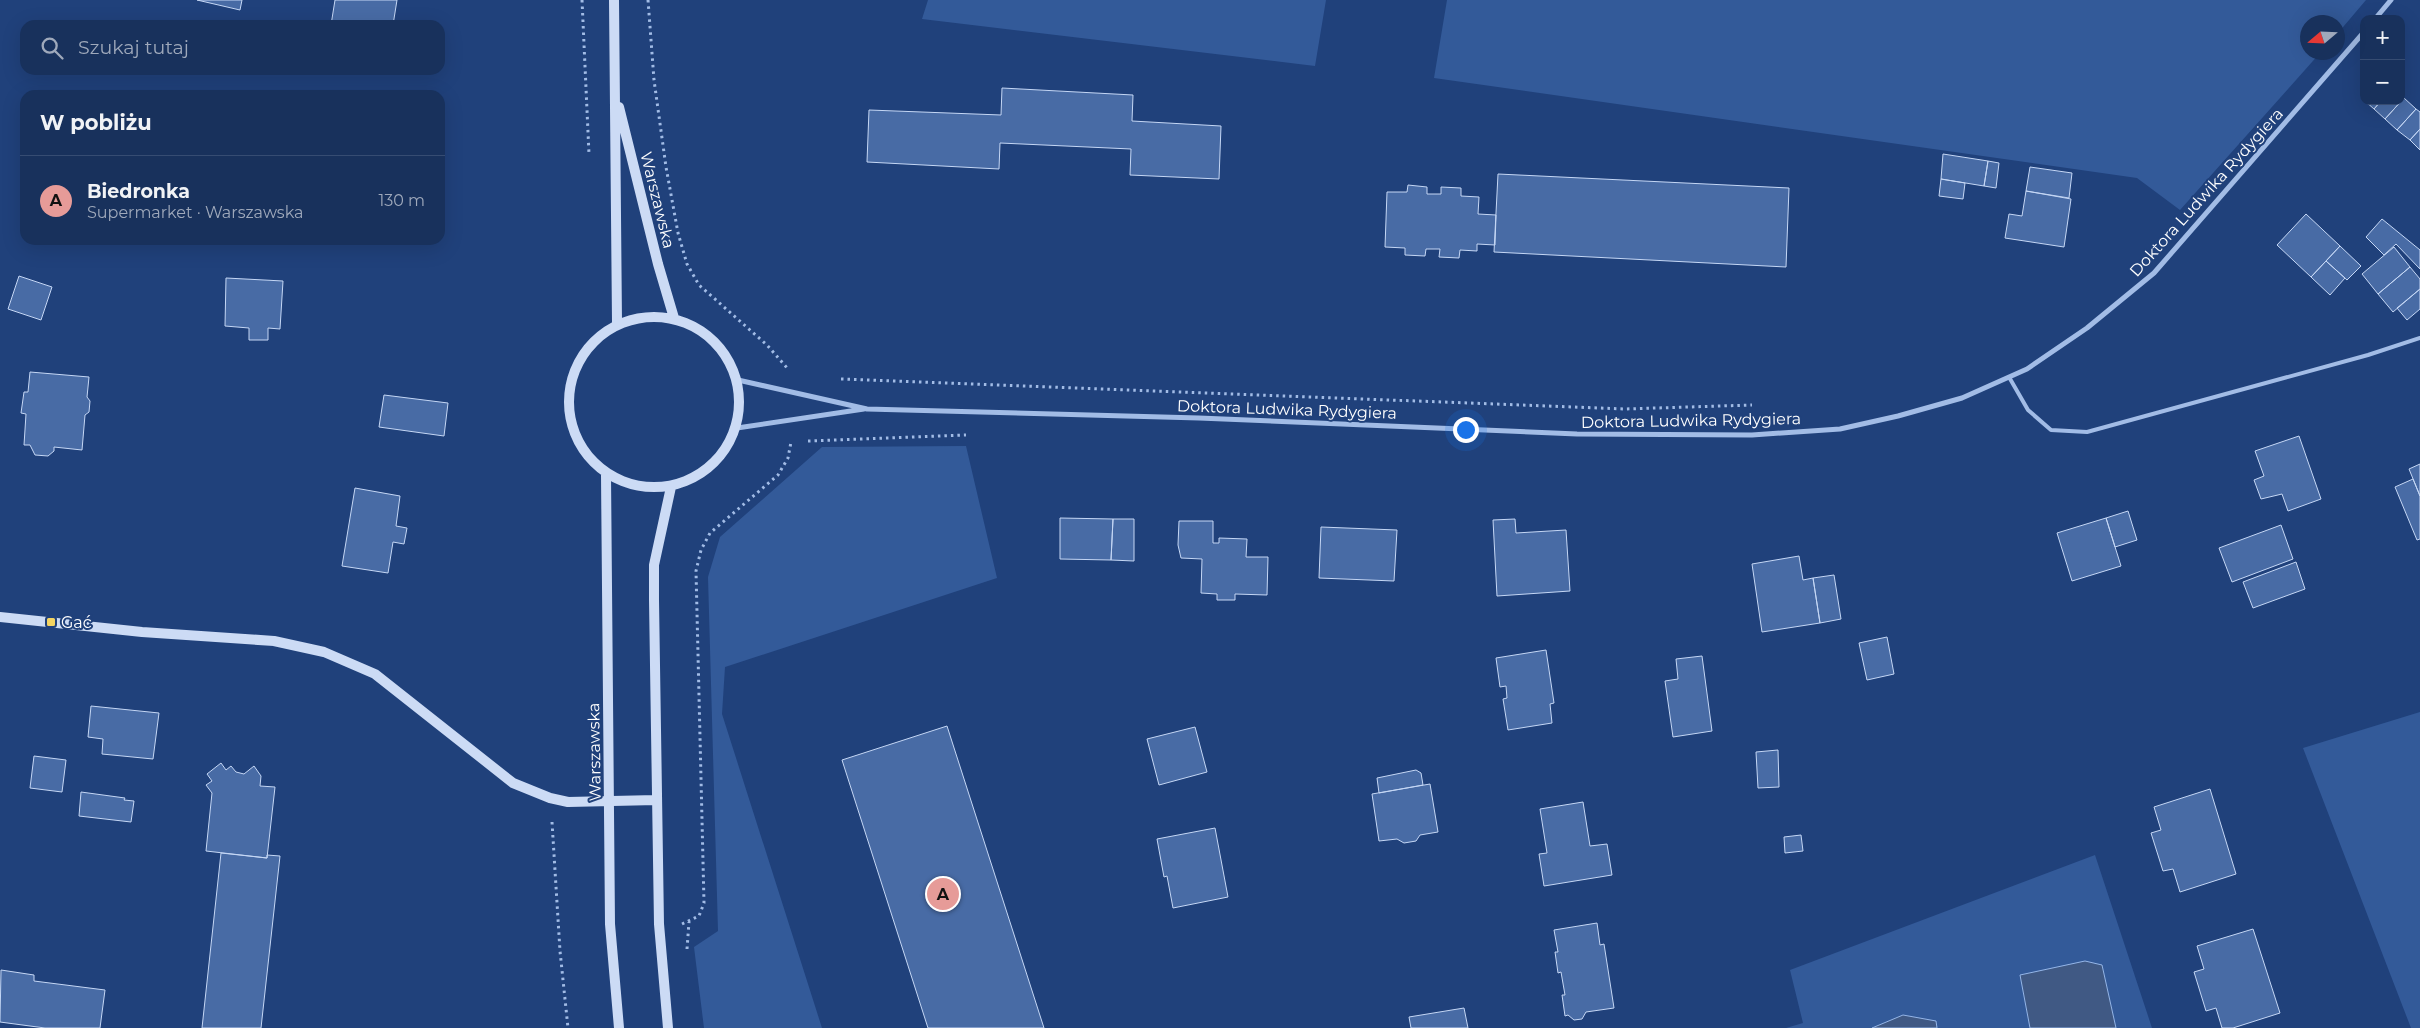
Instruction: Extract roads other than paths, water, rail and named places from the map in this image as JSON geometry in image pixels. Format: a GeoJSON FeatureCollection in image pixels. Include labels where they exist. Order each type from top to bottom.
{"type":"FeatureCollection","features":[{"type":"Feature","properties":{"kind":"main road","name":"Warszawska"},"geometry":{"type":"LineString","coordinates":[[614,0],[617,323]]}},
{"type":"Feature","properties":{"kind":"main road","name":"Warszawska"},"geometry":{"type":"LineString","coordinates":[[615,89],[658,264],[674,318]]}},
{"type":"Feature","properties":{"kind":"main road"},"geometry":{"type":"LineString","coordinates":[[638,317],[674,318],[707,334],[721,348],[738,380],[737,428],[730,446],[714,463],[702,472],[672,487],[633,484],[606,476],[586,454],[576,434],[569,413],[569,389],[576,367],[588,346],[617,323],[638,317]]}},
{"type":"Feature","properties":{"kind":"main road","name":"Warszawska"},"geometry":{"type":"LineString","coordinates":[[606,476],[610,924],[619,1028]]}},
{"type":"Feature","properties":{"kind":"main road"},"geometry":{"type":"LineString","coordinates":[[668,1028],[659,924],[654,565],[672,487]]}},
{"type":"Feature","properties":{"kind":"main road"},"geometry":{"type":"LineString","coordinates":[[0,617],[142,632],[274,641],[324,652],[375,674],[513,783],[550,798],[568,802],[656,800]]}},
{"type":"Feature","properties":{"kind":"street"},"geometry":{"type":"LineString","coordinates":[[2378,15],[2391,0]]}},
{"type":"Feature","properties":{"kind":"street","name":"Doktora Ludwika Rydygiera"},"geometry":{"type":"LineString","coordinates":[[737,428],[790,422],[867,409],[1189,418],[1577,434],[1752,435],[1840,428],[1898,416],[1962,398],[2027,369],[2087,328],[2154,274],[2360,37]]}},
{"type":"Feature","properties":{"kind":"street","name":"Doktora Ludwika Rydygiera"},"geometry":{"type":"LineString","coordinates":[[738,380],[867,409]]}},
{"type":"Feature","properties":{"kind":"lane"},"geometry":{"type":"LineString","coordinates":[[2009,377],[2028,410],[2052,430],[2087,432],[2368,355],[2420,338]]}},
{"type":"Feature","properties":{"kind":"place","name":"Gać"},"geometry":{"type":"Point","coordinates":[51,622]}},
{"type":"Feature","properties":{"kind":"place","name":"Biedronka"},"geometry":{"type":"Point","coordinates":[943,894]}}]}
